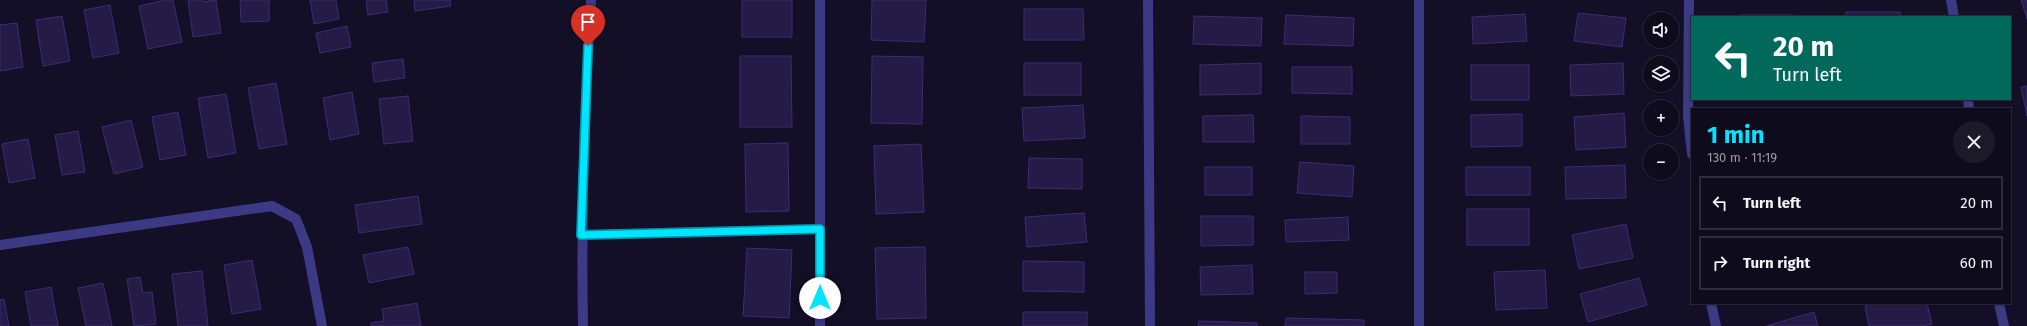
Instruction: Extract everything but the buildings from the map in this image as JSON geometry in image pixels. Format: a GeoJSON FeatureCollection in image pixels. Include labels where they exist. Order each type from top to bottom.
{"type":"FeatureCollection","features":[{"type":"Feature","properties":{"kind":"street"},"geometry":{"type":"LineString","coordinates":[[583,326],[581,235],[587,61],[592,0]]}},
{"type":"Feature","properties":{"kind":"street"},"geometry":{"type":"LineString","coordinates":[[820,0],[820,326]]}},
{"type":"Feature","properties":{"kind":"street"},"geometry":{"type":"LineString","coordinates":[[1148,0],[1150,326]]}},
{"type":"Feature","properties":{"kind":"street"},"geometry":{"type":"LineString","coordinates":[[1419,0],[1419,326]]}},
{"type":"Feature","properties":{"kind":"street"},"geometry":{"type":"LineString","coordinates":[[1688,0],[1688,117],[1691,145]]}},
{"type":"Feature","properties":{"kind":"street"},"geometry":{"type":"LineString","coordinates":[[1951,0],[1954,16]]}},
{"type":"Feature","properties":{"kind":"street"},"geometry":{"type":"LineString","coordinates":[[0,245],[272,206],[296,219],[306,246],[322,326]]}},
{"type":"Feature","properties":{"kind":"street"},"geometry":{"type":"LineString","coordinates":[[581,235],[820,229]]}},
{"type":"Feature","properties":{"kind":"street"},"geometry":{"type":"LineString","coordinates":[[1711,304],[1716,326]]}},
{"type":"Feature","properties":{"kind":"street"},"geometry":{"type":"LineString","coordinates":[[1999,304],[2004,326]]}},
{"type":"Feature","properties":{"kind":"route"},"geometry":{"type":"LineString","coordinates":[[588,46],[581,235],[696,234],[820,229],[820,298]]}}]}
